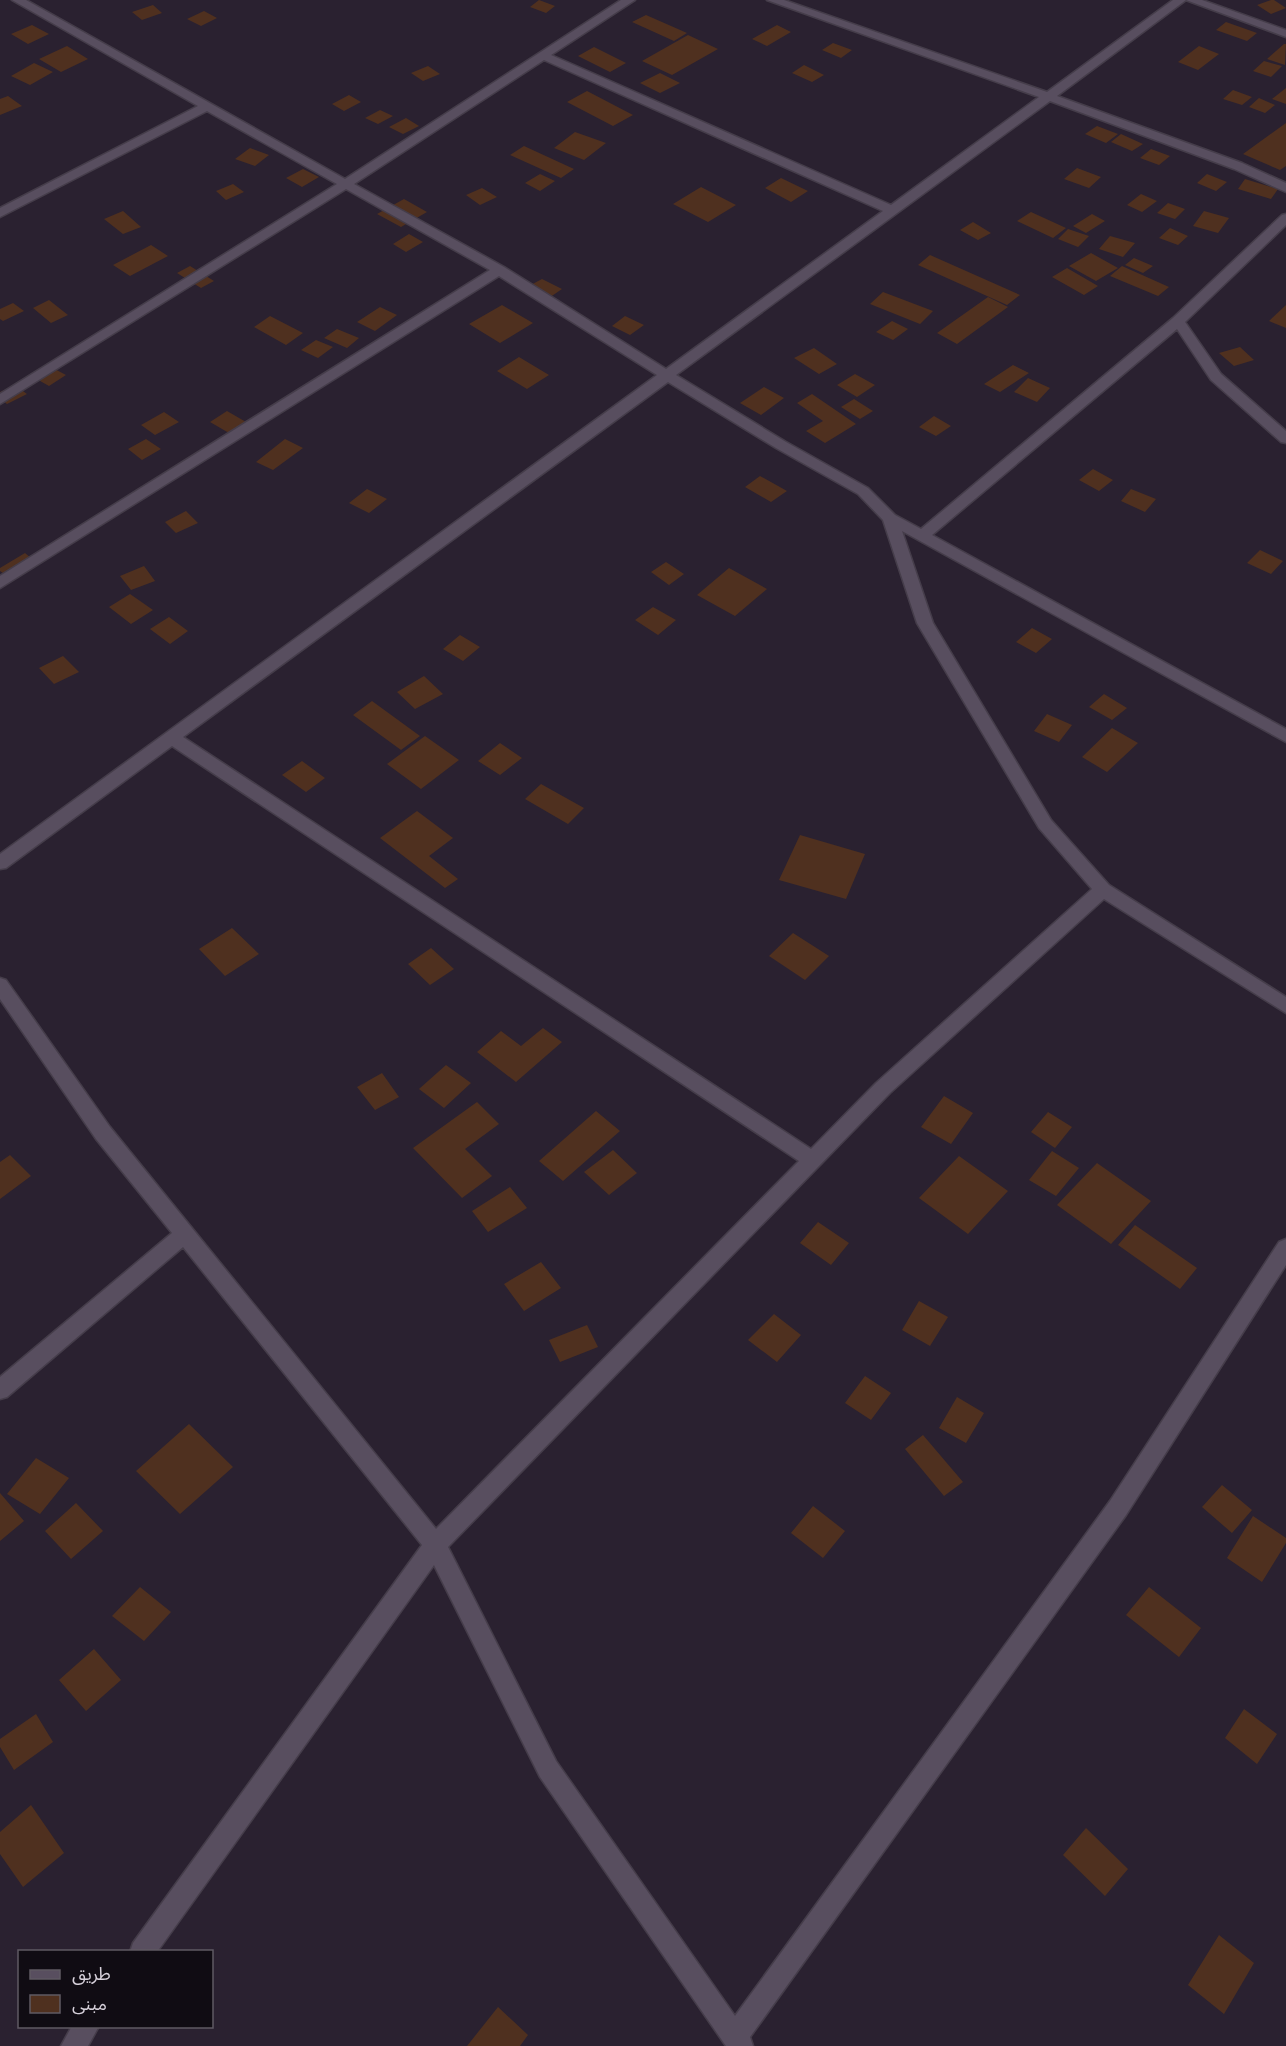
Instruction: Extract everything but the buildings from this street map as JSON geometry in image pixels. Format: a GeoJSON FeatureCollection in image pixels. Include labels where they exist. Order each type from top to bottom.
{"type":"FeatureCollection","features":[{"type":"Feature","properties":{"kind":"street"},"geometry":{"type":"LineString","coordinates":[[18,0],[499,270],[781,445],[863,490],[890,518],[921,536],[1286,736]]}},
{"type":"Feature","properties":{"kind":"street"},"geometry":{"type":"LineString","coordinates":[[0,400],[345,184],[629,0]]}},
{"type":"Feature","properties":{"kind":"street"},"geometry":{"type":"LineString","coordinates":[[772,0],[1050,97],[1238,166],[1286,188]]}},
{"type":"Feature","properties":{"kind":"street"},"geometry":{"type":"LineString","coordinates":[[0,863],[1180,0]]}},
{"type":"Feature","properties":{"kind":"street"},"geometry":{"type":"LineString","coordinates":[[1191,0],[1286,34]]}},
{"type":"Feature","properties":{"kind":"street"},"geometry":{"type":"LineString","coordinates":[[543,56],[894,211]]}},
{"type":"Feature","properties":{"kind":"street"},"geometry":{"type":"LineString","coordinates":[[0,213],[207,106]]}},
{"type":"Feature","properties":{"kind":"street"},"geometry":{"type":"LineString","coordinates":[[921,536],[1178,321],[1286,218]]}},
{"type":"Feature","properties":{"kind":"street"},"geometry":{"type":"LineString","coordinates":[[0,583],[499,270]]}},
{"type":"Feature","properties":{"kind":"street"},"geometry":{"type":"LineString","coordinates":[[1178,321],[1215,377],[1286,439]]}},
{"type":"Feature","properties":{"kind":"street"},"geometry":{"type":"LineString","coordinates":[[890,518],[925,623],[1045,824],[1103,890],[1286,1006]]}},
{"type":"Feature","properties":{"kind":"street"},"geometry":{"type":"LineString","coordinates":[[172,738],[813,1160]]}},
{"type":"Feature","properties":{"kind":"street"},"geometry":{"type":"LineString","coordinates":[[143,1950],[435,1545],[882,1088],[1103,890]]}},
{"type":"Feature","properties":{"kind":"street"},"geometry":{"type":"LineString","coordinates":[[0,985],[103,1133],[435,1545],[548,1769],[738,2042],[1118,1508],[1286,1248]]}},
{"type":"Feature","properties":{"kind":"street"},"geometry":{"type":"LineString","coordinates":[[0,1390],[185,1234]]}},
{"type":"Feature","properties":{"kind":"street"},"geometry":{"type":"LineString","coordinates":[[73,2046],[86,2028]]}}]}
